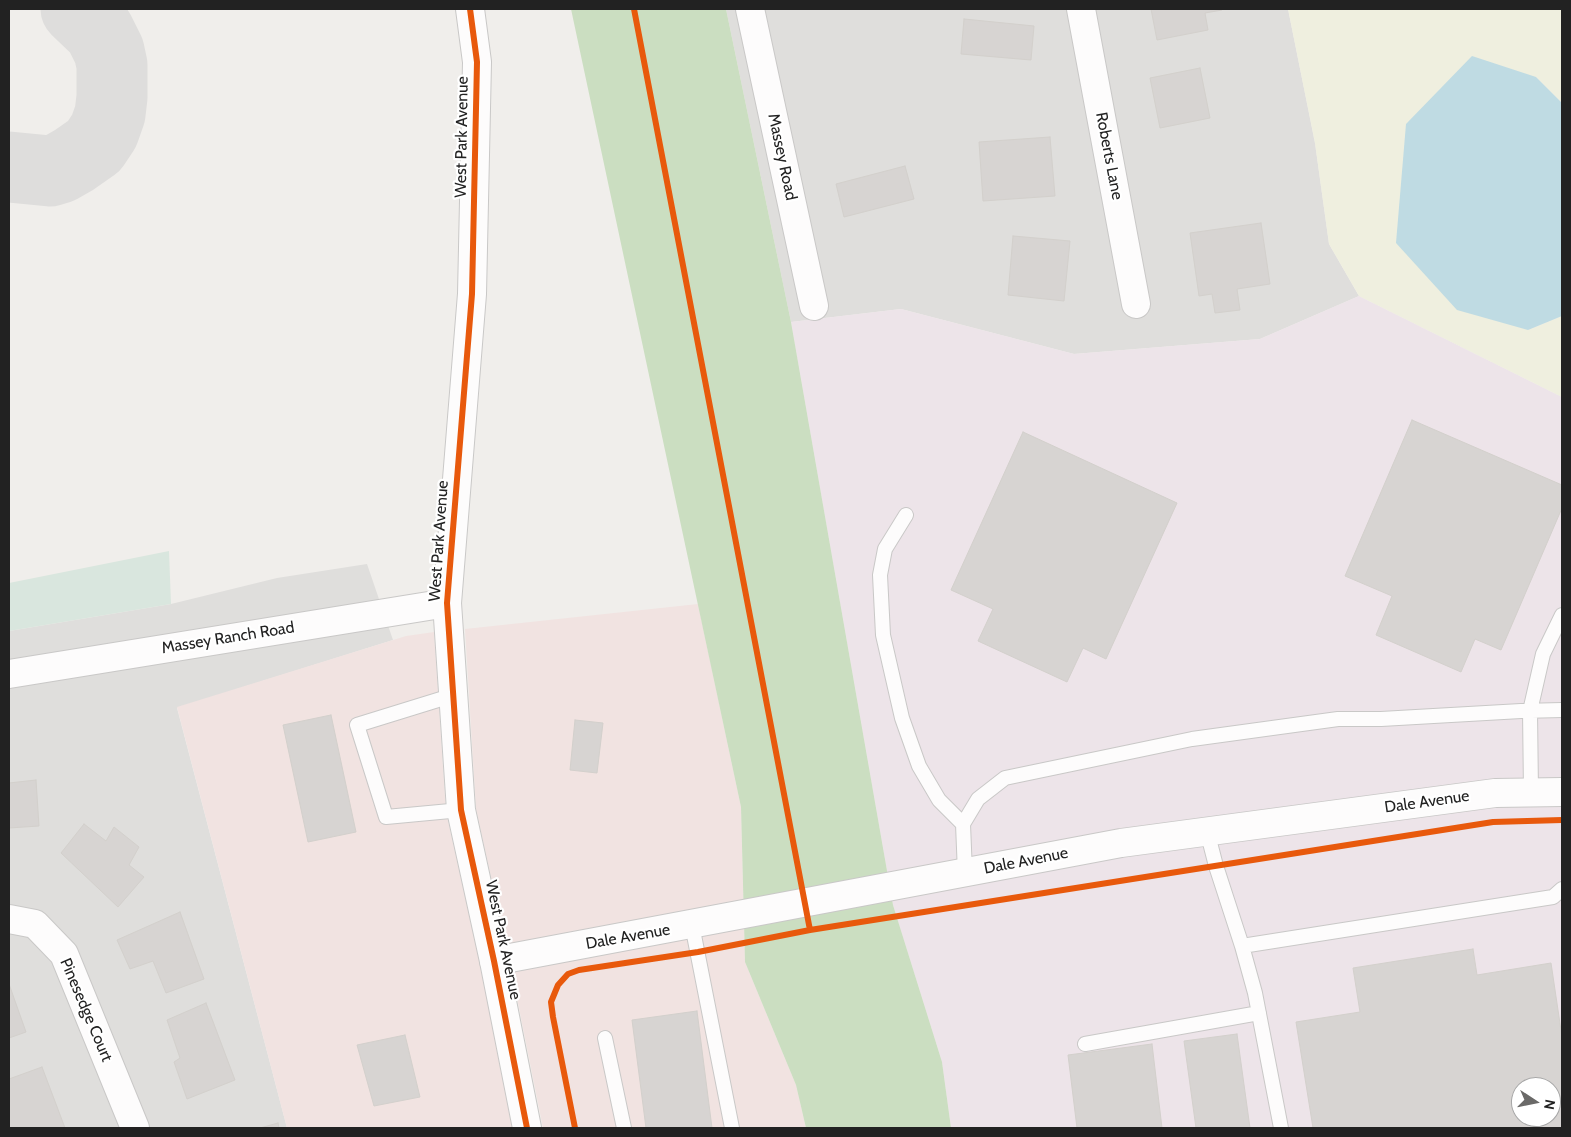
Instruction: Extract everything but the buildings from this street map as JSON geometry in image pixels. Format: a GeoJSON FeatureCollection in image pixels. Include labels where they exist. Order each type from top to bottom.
{"type":"FeatureCollection","features":[{"type":"Feature","properties":{"kind":"street","name":"West Park Avenue"},"geometry":{"type":"LineString","coordinates":[[470,9],[477,62],[472,294],[447,603],[461,810],[527,1128]]}},
{"type":"Feature","properties":{"kind":"street","name":"Massey Road"},"geometry":{"type":"LineString","coordinates":[[750,9],[814,306]]}},
{"type":"Feature","properties":{"kind":"street","name":"Roberts Lane"},"geometry":{"type":"LineString","coordinates":[[1081,9],[1136,304]]}},
{"type":"Feature","properties":{"kind":"street","name":"Massey Ranch Road"},"geometry":{"type":"LineString","coordinates":[[9,674],[447,603]]}},
{"type":"Feature","properties":{"kind":"street","name":"Dale Avenue"},"geometry":{"type":"LineString","coordinates":[[494,962],[1121,843],[1495,793],[1562,792]]}},
{"type":"Feature","properties":{"kind":"street","name":"Pinesedge Court"},"geometry":{"type":"LineString","coordinates":[[9,919],[34,924],[64,954],[135,1128]]}},
{"type":"Feature","properties":{"kind":"lane"},"geometry":{"type":"LineString","coordinates":[[906,515],[885,549],[880,575],[883,636],[902,718],[919,766],[940,800],[963,824]]}},
{"type":"Feature","properties":{"kind":"lane"},"geometry":{"type":"LineString","coordinates":[[1531,792],[1530,711],[1543,654],[1562,615]]}},
{"type":"Feature","properties":{"kind":"lane"},"geometry":{"type":"LineString","coordinates":[[454,695],[357,725],[386,817],[461,810]]}},
{"type":"Feature","properties":{"kind":"lane"},"geometry":{"type":"LineString","coordinates":[[965,873],[963,824],[978,798],[1005,778],[1192,739],[1338,719],[1381,719],[1562,710]]}},
{"type":"Feature","properties":{"kind":"lane"},"geometry":{"type":"LineString","coordinates":[[1207,831],[1255,993],[1281,1128]]}},
{"type":"Feature","properties":{"kind":"lane"},"geometry":{"type":"LineString","coordinates":[[1242,946],[1553,897],[1562,889]]}},
{"type":"Feature","properties":{"kind":"lane"},"geometry":{"type":"LineString","coordinates":[[692,925],[732,1128]]}},
{"type":"Feature","properties":{"kind":"lane"},"geometry":{"type":"LineString","coordinates":[[1085,1044],[1259,1013]]}},
{"type":"Feature","properties":{"kind":"lane"},"geometry":{"type":"LineString","coordinates":[[604,1038],[624,1128]]}},
{"type":"Feature","properties":{"kind":"shaded area"},"geometry":{"type":"Polygon","coordinates":[[[726,9],[1288,9],[1315,143],[1329,244],[1359,296],[1260,339],[1074,354],[901,309],[791,322],[726,9]]]}},
{"type":"Feature","properties":{"kind":"shaded area"},"geometry":{"type":"Polygon","coordinates":[[[1359,296],[1562,397],[1562,1128],[951,1128],[942,1062],[893,905],[791,322],[901,309],[1074,354],[1260,339],[1359,296]]]}},
{"type":"Feature","properties":{"kind":"shaded area"},"geometry":{"type":"Polygon","coordinates":[[[169,551],[171,604],[9,631],[9,583],[169,551]]]}},
{"type":"Feature","properties":{"kind":"shaded area"},"geometry":{"type":"Polygon","coordinates":[[[367,564],[393,640],[177,708],[287,1128],[9,1128],[9,631],[171,604],[277,578],[367,564]]]}},
{"type":"Feature","properties":{"kind":"shaded area"},"geometry":{"type":"Polygon","coordinates":[[[698,604],[741,807],[745,962],[796,1085],[806,1128],[543,1128],[512,973],[476,809],[465,629],[698,604]]]}},
{"type":"Feature","properties":{"kind":"shaded area"},"geometry":{"type":"Polygon","coordinates":[[[434,632],[446,812],[480,963],[512,1128],[287,1128],[177,707],[406,636],[434,632]]]}},
{"type":"Feature","properties":{"kind":"green space"},"geometry":{"type":"Polygon","coordinates":[[[571,9],[726,9],[791,322],[893,905],[942,1062],[951,1128],[806,1128],[796,1085],[745,962],[741,807],[571,9]]]}},
{"type":"Feature","properties":{"kind":"green space"},"geometry":{"type":"Polygon","coordinates":[[[1288,9],[1562,9],[1562,103],[1536,77],[1528,330],[1562,316],[1562,397],[1359,296],[1329,244],[1315,143],[1288,9]]]}},
{"type":"Feature","properties":{"kind":"water"},"geometry":{"type":"Polygon","coordinates":[[[1472,56],[1536,77],[1562,103],[1562,316],[1528,330],[1457,310],[1396,243],[1406,124],[1472,56]]]}},
{"type":"Feature","properties":{"kind":"taxiway"},"geometry":{"type":"LineString","coordinates":[[9,167],[50,171],[60,168],[94,146],[104,131],[110,114],[112,97],[112,65],[109,51],[99,31],[76,9]]}},
{"type":"Feature","properties":{"kind":"cycle path"},"geometry":{"type":"LineString","coordinates":[[470,9],[477,62],[472,294],[447,603],[461,810],[494,961],[527,1128]]}},
{"type":"Feature","properties":{"kind":"cycle path"},"geometry":{"type":"LineString","coordinates":[[634,9],[810,930]]}},
{"type":"Feature","properties":{"kind":"cycle path"},"geometry":{"type":"LineString","coordinates":[[575,1128],[551,1002],[558,985],[568,974],[579,970],[698,952],[810,930],[1493,822],[1562,820]]}}]}
